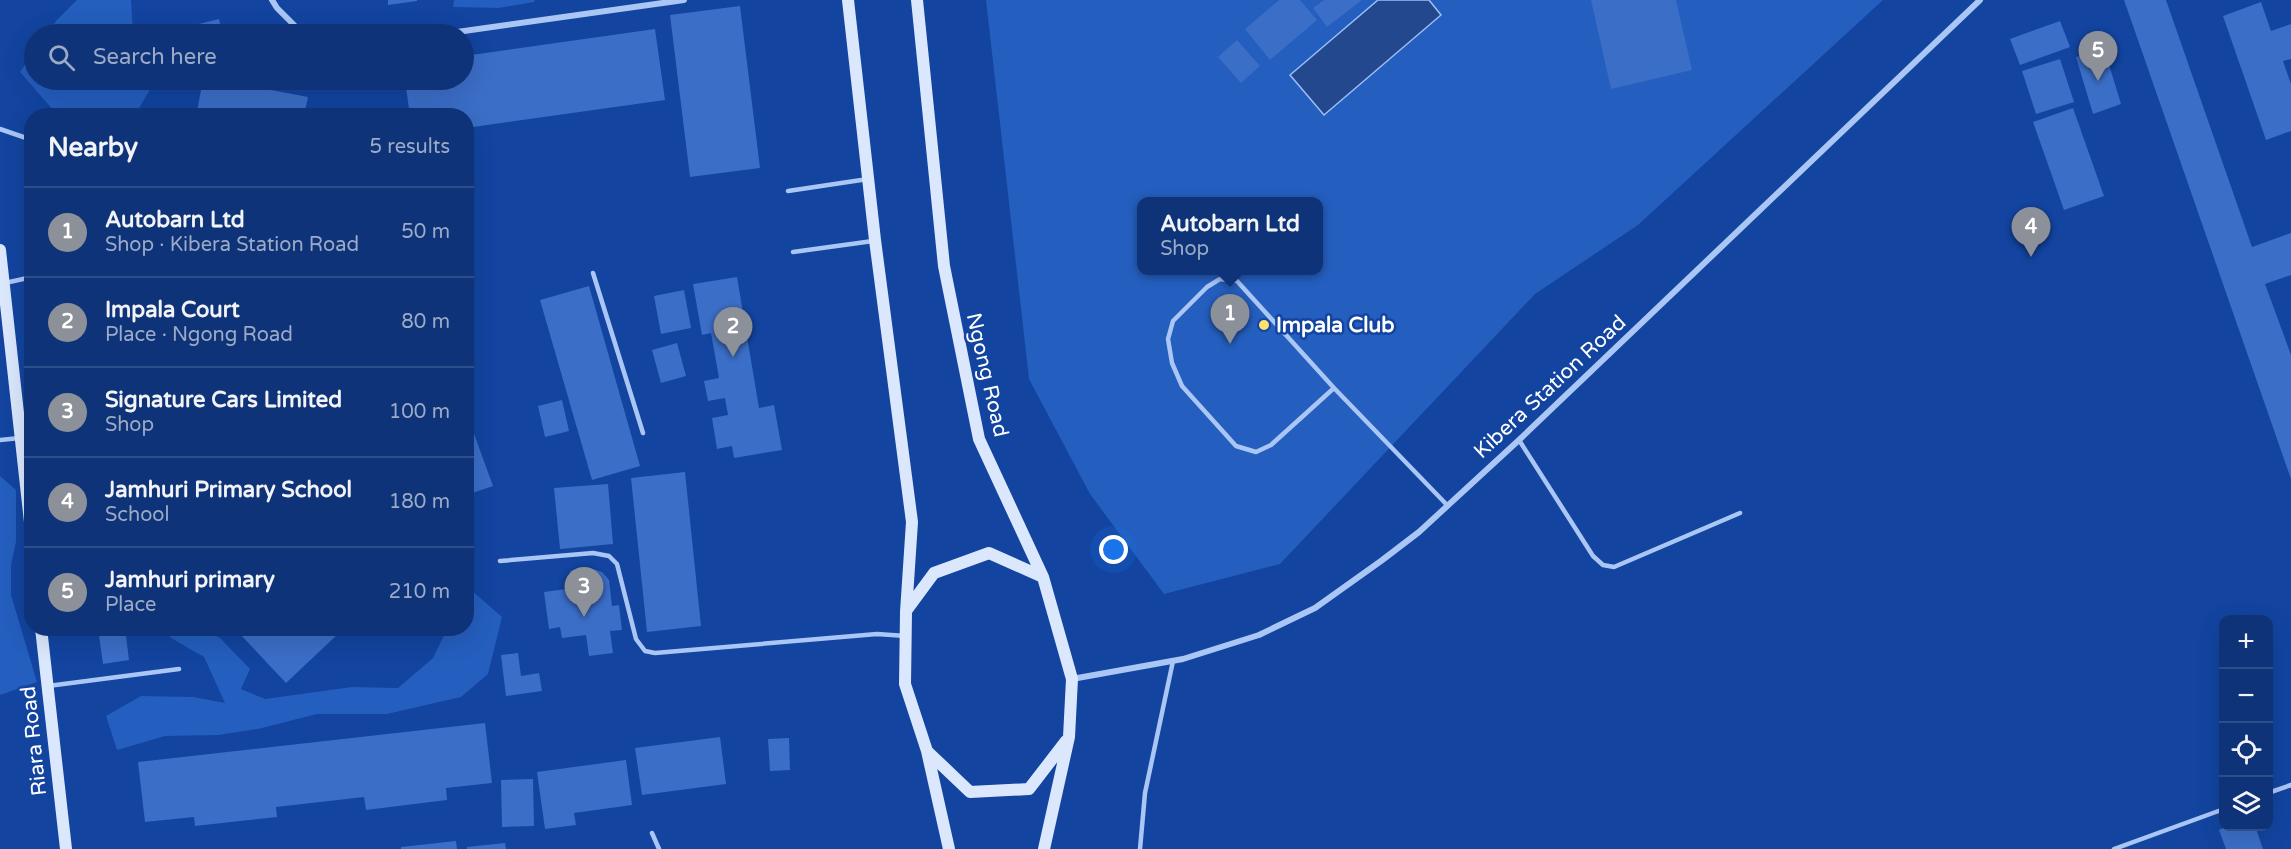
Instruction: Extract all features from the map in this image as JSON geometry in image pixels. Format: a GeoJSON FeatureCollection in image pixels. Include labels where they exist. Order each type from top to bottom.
{"type":"FeatureCollection","features":[{"type":"Feature","properties":{"kind":"main road"},"geometry":{"type":"LineString","coordinates":[[848,0],[875,240],[912,522],[906,612],[905,684],[927,751],[949,849]]}},
{"type":"Feature","properties":{"kind":"main road","name":"Ngong Road"},"geometry":{"type":"LineString","coordinates":[[917,0],[944,266],[979,440],[1043,577],[1072,679],[1069,737],[1044,849]]}},
{"type":"Feature","properties":{"kind":"main road"},"geometry":{"type":"LineString","coordinates":[[0,250],[4,284],[4,327],[24,472]]}},
{"type":"Feature","properties":{"kind":"main road"},"geometry":{"type":"LineString","coordinates":[[906,612],[934,573],[989,553],[1043,577]]}},
{"type":"Feature","properties":{"kind":"main road","name":"Riara Road"},"geometry":{"type":"LineString","coordinates":[[42,636],[66,849]]}},
{"type":"Feature","properties":{"kind":"main road"},"geometry":{"type":"LineString","coordinates":[[927,751],[970,792],[1029,789],[1069,737]]}},
{"type":"Feature","properties":{"kind":"street"},"geometry":{"type":"LineString","coordinates":[[272,0],[293,24]]}},
{"type":"Feature","properties":{"kind":"street"},"geometry":{"type":"LineString","coordinates":[[474,30],[684,0]]}},
{"type":"Feature","properties":{"kind":"street","name":"Kibera Station Road"},"geometry":{"type":"LineString","coordinates":[[1072,679],[1173,661],[1259,635],[1315,608],[1419,532],[1519,440],[1980,0]]}},
{"type":"Feature","properties":{"kind":"lane"},"geometry":{"type":"LineString","coordinates":[[0,129],[24,137]]}},
{"type":"Feature","properties":{"kind":"lane"},"geometry":{"type":"LineString","coordinates":[[788,191],[868,179]]}},
{"type":"Feature","properties":{"kind":"lane"},"geometry":{"type":"LineString","coordinates":[[793,252],[875,240]]}},
{"type":"Feature","properties":{"kind":"lane"},"geometry":{"type":"LineString","coordinates":[[593,273],[643,433]]}},
{"type":"Feature","properties":{"kind":"lane"},"geometry":{"type":"LineString","coordinates":[[4,284],[24,279]]}},
{"type":"Feature","properties":{"kind":"lane"},"geometry":{"type":"LineString","coordinates":[[1334,388],[1271,445],[1256,452],[1236,446],[1182,386],[1172,363],[1168,339],[1173,321],[1207,287],[1220,279],[1237,280],[1334,388],[1448,506]]}},
{"type":"Feature","properties":{"kind":"lane"},"geometry":{"type":"LineString","coordinates":[[0,440],[20,438]]}},
{"type":"Feature","properties":{"kind":"lane"},"geometry":{"type":"LineString","coordinates":[[1519,440],[1593,556],[1603,565],[1614,567],[1740,513]]}},
{"type":"Feature","properties":{"kind":"lane"},"geometry":{"type":"LineString","coordinates":[[500,561],[593,553],[609,556],[617,564],[636,639],[645,651],[655,653],[878,634],[906,636]]}},
{"type":"Feature","properties":{"kind":"lane"},"geometry":{"type":"LineString","coordinates":[[1140,849],[1144,793],[1173,661]]}},
{"type":"Feature","properties":{"kind":"lane"},"geometry":{"type":"LineString","coordinates":[[48,686],[179,669]]}},
{"type":"Feature","properties":{"kind":"lane"},"geometry":{"type":"LineString","coordinates":[[2273,791],[2291,785]]}},
{"type":"Feature","properties":{"kind":"lane"},"geometry":{"type":"LineString","coordinates":[[2114,849],[2219,810]]}},
{"type":"Feature","properties":{"kind":"lane"},"geometry":{"type":"LineString","coordinates":[[652,833],[659,849]]}},
{"type":"Feature","properties":{"kind":"shaded area"},"geometry":{"type":"Polygon","coordinates":[[[77,0],[131,0],[132,24],[54,24],[77,0]]]}},
{"type":"Feature","properties":{"kind":"shaded area"},"geometry":{"type":"Polygon","coordinates":[[[454,0],[535,0],[499,8],[453,7],[454,0]]]}},
{"type":"Feature","properties":{"kind":"shaded area","name":"Impala Club"},"geometry":{"type":"Polygon","coordinates":[[[986,0],[1883,0],[1638,225],[1535,294],[1280,564],[1164,594],[1090,494],[1029,379],[986,0]]]}},
{"type":"Feature","properties":{"kind":"shaded area"},"geometry":{"type":"Polygon","coordinates":[[[1378,0],[1429,0],[1441,15],[1324,115],[1290,75],[1378,0]]]}},
{"type":"Feature","properties":{"kind":"shaded area"},"geometry":{"type":"Polygon","coordinates":[[[36,90],[150,90],[139,108],[51,108],[36,90]]]}},
{"type":"Feature","properties":{"kind":"shaded area"},"geometry":{"type":"Polygon","coordinates":[[[0,476],[16,490],[16,542],[11,565],[11,595],[37,682],[0,695],[0,476]]]}},
{"type":"Feature","properties":{"kind":"shaded area"},"geometry":{"type":"Polygon","coordinates":[[[474,592],[502,617],[488,674],[461,697],[387,714],[317,714],[258,729],[218,735],[165,736],[117,750],[106,716],[141,696],[193,697],[225,703],[204,657],[170,636],[216,636],[220,638],[250,669],[241,689],[265,699],[352,687],[398,688],[433,658],[444,636],[474,636],[474,592]]]}},
{"type":"Feature","properties":{"kind":"building"},"geometry":{"type":"Polygon","coordinates":[[[388,0],[417,0],[417,1],[388,5],[388,0]]]}},
{"type":"Feature","properties":{"kind":"building"},"geometry":{"type":"Polygon","coordinates":[[[1279,0],[1300,0],[1317,20],[1270,60],[1245,29],[1279,0]]]}},
{"type":"Feature","properties":{"kind":"building"},"geometry":{"type":"Polygon","coordinates":[[[1324,0],[1362,0],[1327,27],[1313,8],[1324,0]]]}},
{"type":"Feature","properties":{"kind":"building"},"geometry":{"type":"Polygon","coordinates":[[[1591,0],[1676,0],[1692,70],[1611,89],[1591,0]]]}},
{"type":"Feature","properties":{"kind":"building"},"geometry":{"type":"Polygon","coordinates":[[[2124,0],[2166,0],[2252,247],[2291,233],[2291,275],[2265,284],[2291,355],[2291,479],[2124,0]]]}},
{"type":"Feature","properties":{"kind":"building"},"geometry":{"type":"Polygon","coordinates":[[[2261,2],[2271,31],[2291,24],[2291,59],[2283,61],[2291,84],[2291,131],[2266,140],[2223,16],[2261,2]]]}},
{"type":"Feature","properties":{"kind":"building"},"geometry":{"type":"Polygon","coordinates":[[[740,6],[760,168],[690,177],[670,15],[740,6]]]}},
{"type":"Feature","properties":{"kind":"building"},"geometry":{"type":"Polygon","coordinates":[[[219,19],[220,24],[199,24],[219,19]]]}},
{"type":"Feature","properties":{"kind":"building"},"geometry":{"type":"Polygon","coordinates":[[[2060,21],[2070,47],[2020,65],[2010,39],[2060,21]]]}},
{"type":"Feature","properties":{"kind":"building"},"geometry":{"type":"Polygon","coordinates":[[[655,29],[665,100],[474,127],[474,108],[409,108],[406,90],[474,90],[474,55],[655,29]]]}},
{"type":"Feature","properties":{"kind":"building"},"geometry":{"type":"Polygon","coordinates":[[[1237,40],[1260,66],[1241,83],[1218,57],[1237,40]]]}},
{"type":"Feature","properties":{"kind":"building"},"geometry":{"type":"Polygon","coordinates":[[[2104,48],[2121,104],[2093,114],[2076,57],[2104,48]]]}},
{"type":"Feature","properties":{"kind":"building"},"geometry":{"type":"Polygon","coordinates":[[[2060,59],[2074,102],[2036,114],[2022,71],[2060,59]]]}},
{"type":"Feature","properties":{"kind":"building"},"geometry":{"type":"Polygon","coordinates":[[[201,90],[271,90],[308,97],[306,108],[198,108],[201,90]]]}},
{"type":"Feature","properties":{"kind":"building"},"geometry":{"type":"Polygon","coordinates":[[[2073,108],[2104,196],[2064,210],[2033,122],[2073,108]]]}},
{"type":"Feature","properties":{"kind":"building"},"geometry":{"type":"Polygon","coordinates":[[[737,277],[759,408],[774,405],[782,450],[734,458],[732,446],[717,449],[712,418],[728,415],[725,398],[708,401],[704,381],[719,378],[711,333],[702,335],[693,284],[737,277]]]}},
{"type":"Feature","properties":{"kind":"building"},"geometry":{"type":"Polygon","coordinates":[[[589,286],[640,466],[592,480],[540,300],[589,286]]]}},
{"type":"Feature","properties":{"kind":"building"},"geometry":{"type":"Polygon","coordinates":[[[684,290],[691,328],[661,334],[654,296],[684,290]]]}},
{"type":"Feature","properties":{"kind":"building"},"geometry":{"type":"Polygon","coordinates":[[[677,343],[686,376],[661,383],[652,350],[677,343]]]}},
{"type":"Feature","properties":{"kind":"building"},"geometry":{"type":"Polygon","coordinates":[[[562,400],[569,431],[545,437],[538,406],[562,400]]]}},
{"type":"Feature","properties":{"kind":"building"},"geometry":{"type":"Polygon","coordinates":[[[474,434],[493,486],[474,492],[474,434]]]}},
{"type":"Feature","properties":{"kind":"building"},"geometry":{"type":"Polygon","coordinates":[[[685,472],[701,626],[647,632],[631,478],[685,472]]]}},
{"type":"Feature","properties":{"kind":"building"},"geometry":{"type":"Polygon","coordinates":[[[608,484],[613,544],[560,549],[554,488],[608,484]]]}},
{"type":"Feature","properties":{"kind":"building"},"geometry":{"type":"Polygon","coordinates":[[[590,568],[602,572],[609,580],[612,606],[619,605],[622,630],[610,631],[613,653],[589,656],[586,635],[562,638],[560,627],[549,629],[544,592],[573,588],[570,571],[590,568]]]}},
{"type":"Feature","properties":{"kind":"building"},"geometry":{"type":"Polygon","coordinates":[[[99,636],[126,636],[129,660],[103,664],[99,636]]]}},
{"type":"Feature","properties":{"kind":"building"},"geometry":{"type":"Polygon","coordinates":[[[242,636],[336,636],[286,683],[242,636]]]}},
{"type":"Feature","properties":{"kind":"building"},"geometry":{"type":"Polygon","coordinates":[[[518,653],[521,676],[539,673],[542,691],[506,696],[501,655],[518,653]]]}},
{"type":"Feature","properties":{"kind":"building"},"geometry":{"type":"Polygon","coordinates":[[[485,723],[492,783],[446,788],[447,800],[366,810],[364,797],[276,807],[277,817],[195,826],[194,817],[145,822],[138,762],[485,723]]]}},
{"type":"Feature","properties":{"kind":"building"},"geometry":{"type":"Polygon","coordinates":[[[720,737],[726,784],[642,795],[635,748],[720,737]]]}},
{"type":"Feature","properties":{"kind":"building"},"geometry":{"type":"Polygon","coordinates":[[[789,738],[790,770],[770,771],[768,739],[789,738]]]}},
{"type":"Feature","properties":{"kind":"building"},"geometry":{"type":"Polygon","coordinates":[[[626,760],[632,805],[574,813],[576,825],[545,829],[537,772],[626,760]]]}},
{"type":"Feature","properties":{"kind":"building"},"geometry":{"type":"Polygon","coordinates":[[[533,779],[534,826],[502,827],[501,780],[533,779]]]}},
{"type":"Feature","properties":{"kind":"building"},"geometry":{"type":"Polygon","coordinates":[[[2219,831],[2257,831],[2263,849],[2226,849],[2219,831]]]}},
{"type":"Feature","properties":{"kind":"building"},"geometry":{"type":"Polygon","coordinates":[[[456,841],[457,849],[401,849],[401,847],[456,841]]]}},
{"type":"Feature","properties":{"kind":"building"},"geometry":{"type":"Polygon","coordinates":[[[505,843],[506,849],[467,849],[467,847],[505,843]]]}},
{"type":"Feature","properties":{"kind":"place","name":"Jamhuri primary"},"geometry":{"type":"Point","coordinates":[2098,81]}},
{"type":"Feature","properties":{"kind":"place","name":"Jamhuri Primary School"},"geometry":{"type":"Point","coordinates":[2031,257]}},
{"type":"Feature","properties":{"kind":"place","name":"Impala Club"},"geometry":{"type":"Point","coordinates":[1264,325]}},
{"type":"Feature","properties":{"kind":"place","name":"Autobarn Ltd"},"geometry":{"type":"Point","coordinates":[1230,344]}},
{"type":"Feature","properties":{"kind":"place","name":"Impala Court"},"geometry":{"type":"Point","coordinates":[733,357]}},
{"type":"Feature","properties":{"kind":"place","name":"Signature Cars Limited"},"geometry":{"type":"Point","coordinates":[584,617]}}]}
